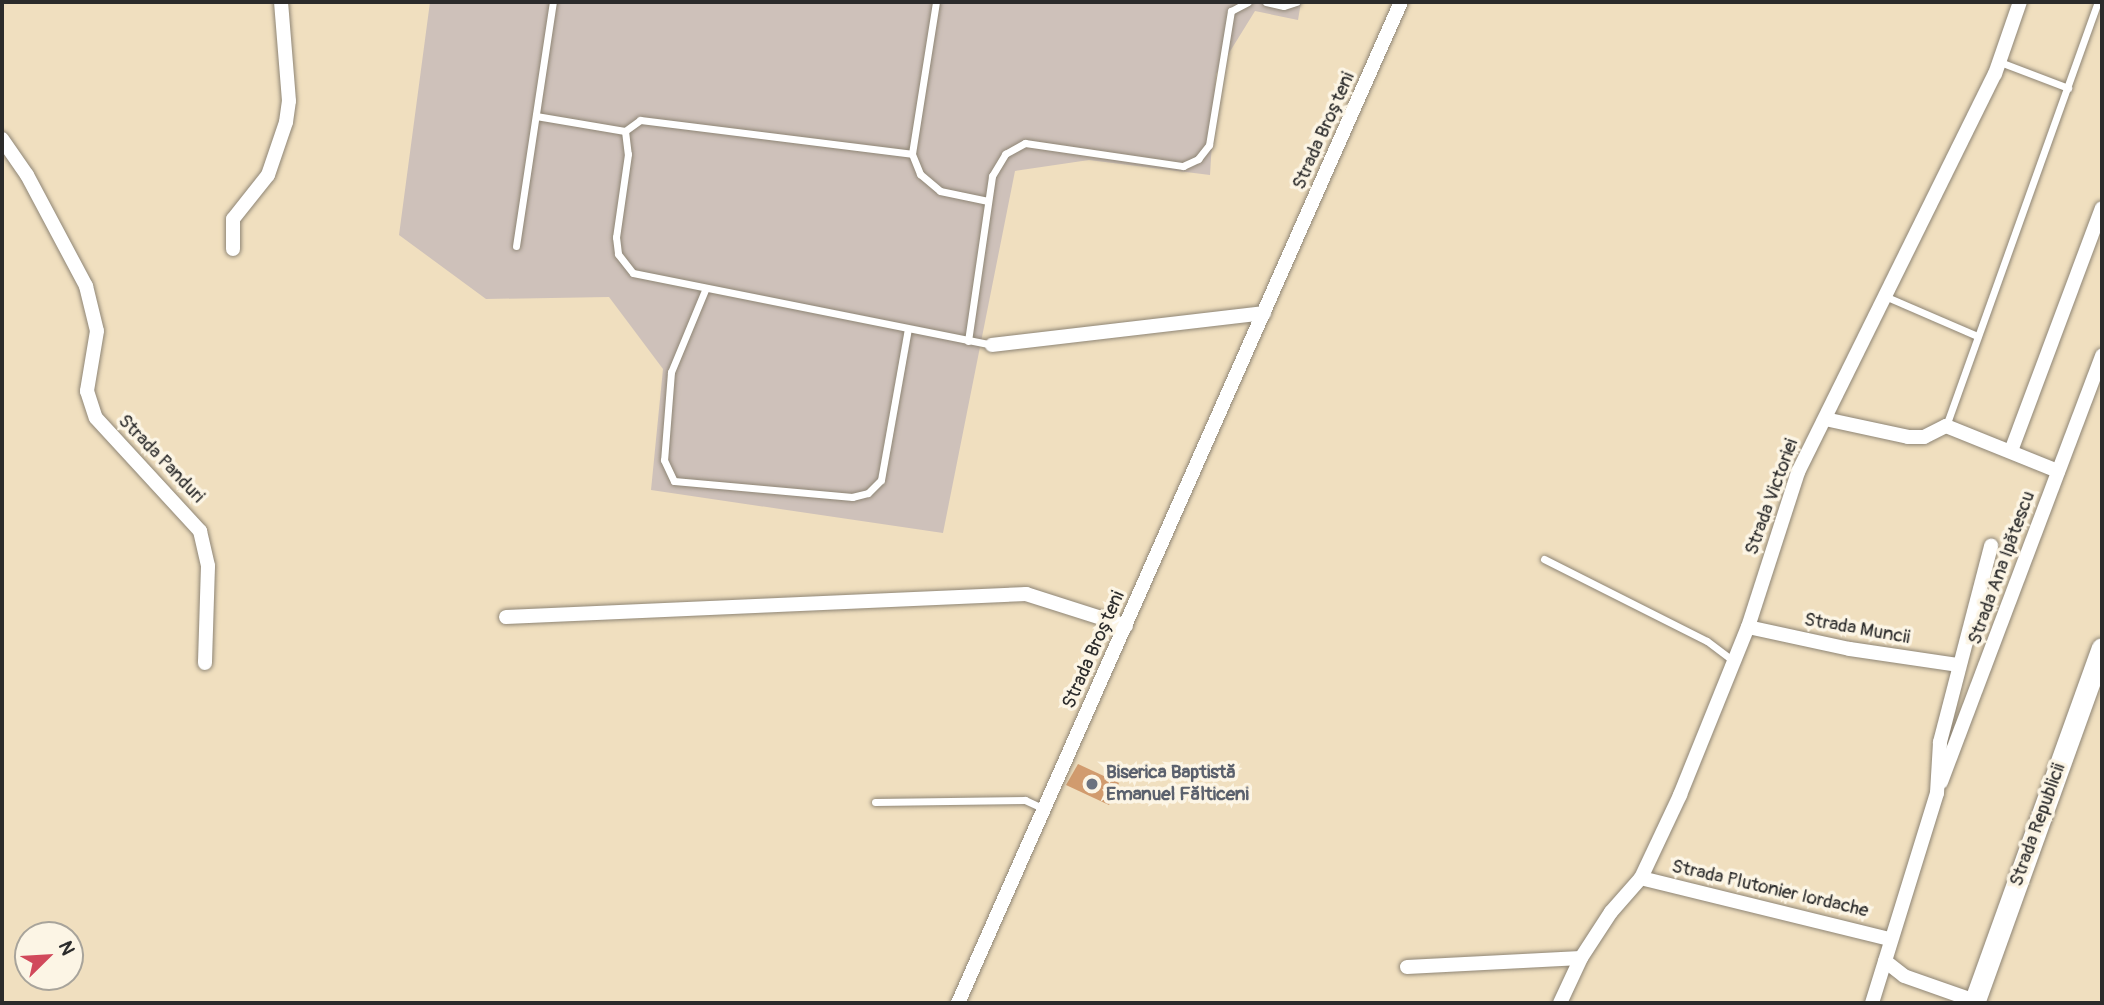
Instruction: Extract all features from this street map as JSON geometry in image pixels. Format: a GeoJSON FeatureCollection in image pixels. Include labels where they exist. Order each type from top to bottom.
{"type":"FeatureCollection","features":[{"type":"Feature","properties":{"kind":"main road","name":"Strada Republicii"},"geometry":{"type":"LineString","coordinates":[[1975,1002],[2102,648]]}},
{"type":"Feature","properties":{"kind":"street"},"geometry":{"type":"LineString","coordinates":[[233,249],[233,219],[268,175],[286,122],[289,101],[281,2]]}},
{"type":"Feature","properties":{"kind":"street","name":"Strada Broșteni"},"geometry":{"type":"LineString","coordinates":[[958,1003],[1401,2]]}},
{"type":"Feature","properties":{"kind":"street","name":"Strada Victoriei"},"geometry":{"type":"LineString","coordinates":[[1560,1003],[1581,958],[1611,912],[1641,878],[1735,662],[1785,506],[1999,62],[2020,2]]}},
{"type":"Feature","properties":{"kind":"street","name":"Strada Panduri"},"geometry":{"type":"LineString","coordinates":[[2,139],[27,174],[86,286],[97,331],[87,391],[96,418],[200,531],[208,566],[205,663]]}},
{"type":"Feature","properties":{"kind":"street"},"geometry":{"type":"LineString","coordinates":[[2011,451],[2102,208]]}},
{"type":"Feature","properties":{"kind":"street"},"geometry":{"type":"LineString","coordinates":[[992,345],[1264,313]]}},
{"type":"Feature","properties":{"kind":"street","name":"Strada Ana Ipătescu"},"geometry":{"type":"LineString","coordinates":[[1872,1003],[1937,793],[2102,355]]}},
{"type":"Feature","properties":{"kind":"street"},"geometry":{"type":"LineString","coordinates":[[1825,419],[1909,437],[1924,437],[1946,426],[2058,471]]}},
{"type":"Feature","properties":{"kind":"street","name":"Strada Ana Ipătescu"},"geometry":{"type":"LineString","coordinates":[[1937,793],[1940,742],[1991,546]]}},
{"type":"Feature","properties":{"kind":"street"},"geometry":{"type":"LineString","coordinates":[[506,617],[1026,594],[1126,626]]}},
{"type":"Feature","properties":{"kind":"street","name":"Strada Muncii"},"geometry":{"type":"LineString","coordinates":[[1748,627],[1850,649],[1959,665]]}},
{"type":"Feature","properties":{"kind":"street","name":"Strada Plutonier Iordache"},"geometry":{"type":"LineString","coordinates":[[1641,878],[1890,939]]}},
{"type":"Feature","properties":{"kind":"street"},"geometry":{"type":"LineString","coordinates":[[1408,967],[1581,958]]}},
{"type":"Feature","properties":{"kind":"street"},"geometry":{"type":"LineString","coordinates":[[1885,961],[1904,975],[1975,1002]]}},
{"type":"Feature","properties":{"kind":"lane"},"geometry":{"type":"LineString","coordinates":[[516,246],[553,2]]}},
{"type":"Feature","properties":{"kind":"lane"},"geometry":{"type":"LineString","coordinates":[[936,2],[912,154],[920,173],[940,191],[988,201]]}},
{"type":"Feature","properties":{"kind":"lane"},"geometry":{"type":"LineString","coordinates":[[968,341],[992,176],[1005,154],[1025,144],[1182,166],[1198,159],[1209,145],[1231,11],[1248,2]]}},
{"type":"Feature","properties":{"kind":"lane"},"geometry":{"type":"LineString","coordinates":[[1266,2],[1284,6],[1296,2]]}},
{"type":"Feature","properties":{"kind":"lane"},"geometry":{"type":"LineString","coordinates":[[1946,426],[2098,2]]}},
{"type":"Feature","properties":{"kind":"lane"},"geometry":{"type":"LineString","coordinates":[[1999,62],[2068,89]]}},
{"type":"Feature","properties":{"kind":"lane"},"geometry":{"type":"LineString","coordinates":[[536,116],[625,131],[640,120],[912,154]]}},
{"type":"Feature","properties":{"kind":"lane"},"geometry":{"type":"LineString","coordinates":[[625,131],[628,154],[616,237],[618,254],[624,265],[645,278],[992,345]]}},
{"type":"Feature","properties":{"kind":"lane"},"geometry":{"type":"LineString","coordinates":[[705,290],[684,350],[671,372],[664,460],[674,481],[852,497],[868,493],[881,480],[908,329]]}},
{"type":"Feature","properties":{"kind":"lane"},"geometry":{"type":"LineString","coordinates":[[1887,297],[1977,336]]}},
{"type":"Feature","properties":{"kind":"lane"},"geometry":{"type":"LineString","coordinates":[[1544,559],[1707,641],[1735,662]]}},
{"type":"Feature","properties":{"kind":"lane"},"geometry":{"type":"LineString","coordinates":[[875,802],[1025,800],[1044,809]]}},
{"type":"Feature","properties":{"kind":"shaded area"},"geometry":{"type":"Polygon","coordinates":[[[430,2],[1301,2],[1298,20],[1255,11],[1216,74],[1210,175],[1089,160],[1015,171],[943,533],[651,490],[663,369],[609,297],[486,299],[399,235],[430,2]]]}},
{"type":"Feature","properties":{"kind":"building","name":"Biserica Baptistă Emanuel Fălticeni"},"geometry":{"type":"Polygon","coordinates":[[[1078,764],[1119,783],[1109,805],[1066,785],[1078,764]]]}},
{"type":"Feature","properties":{"kind":"place","name":"Biserica Baptistă Emanuel Fălticeni"},"geometry":{"type":"Point","coordinates":[1092,784]}}]}
